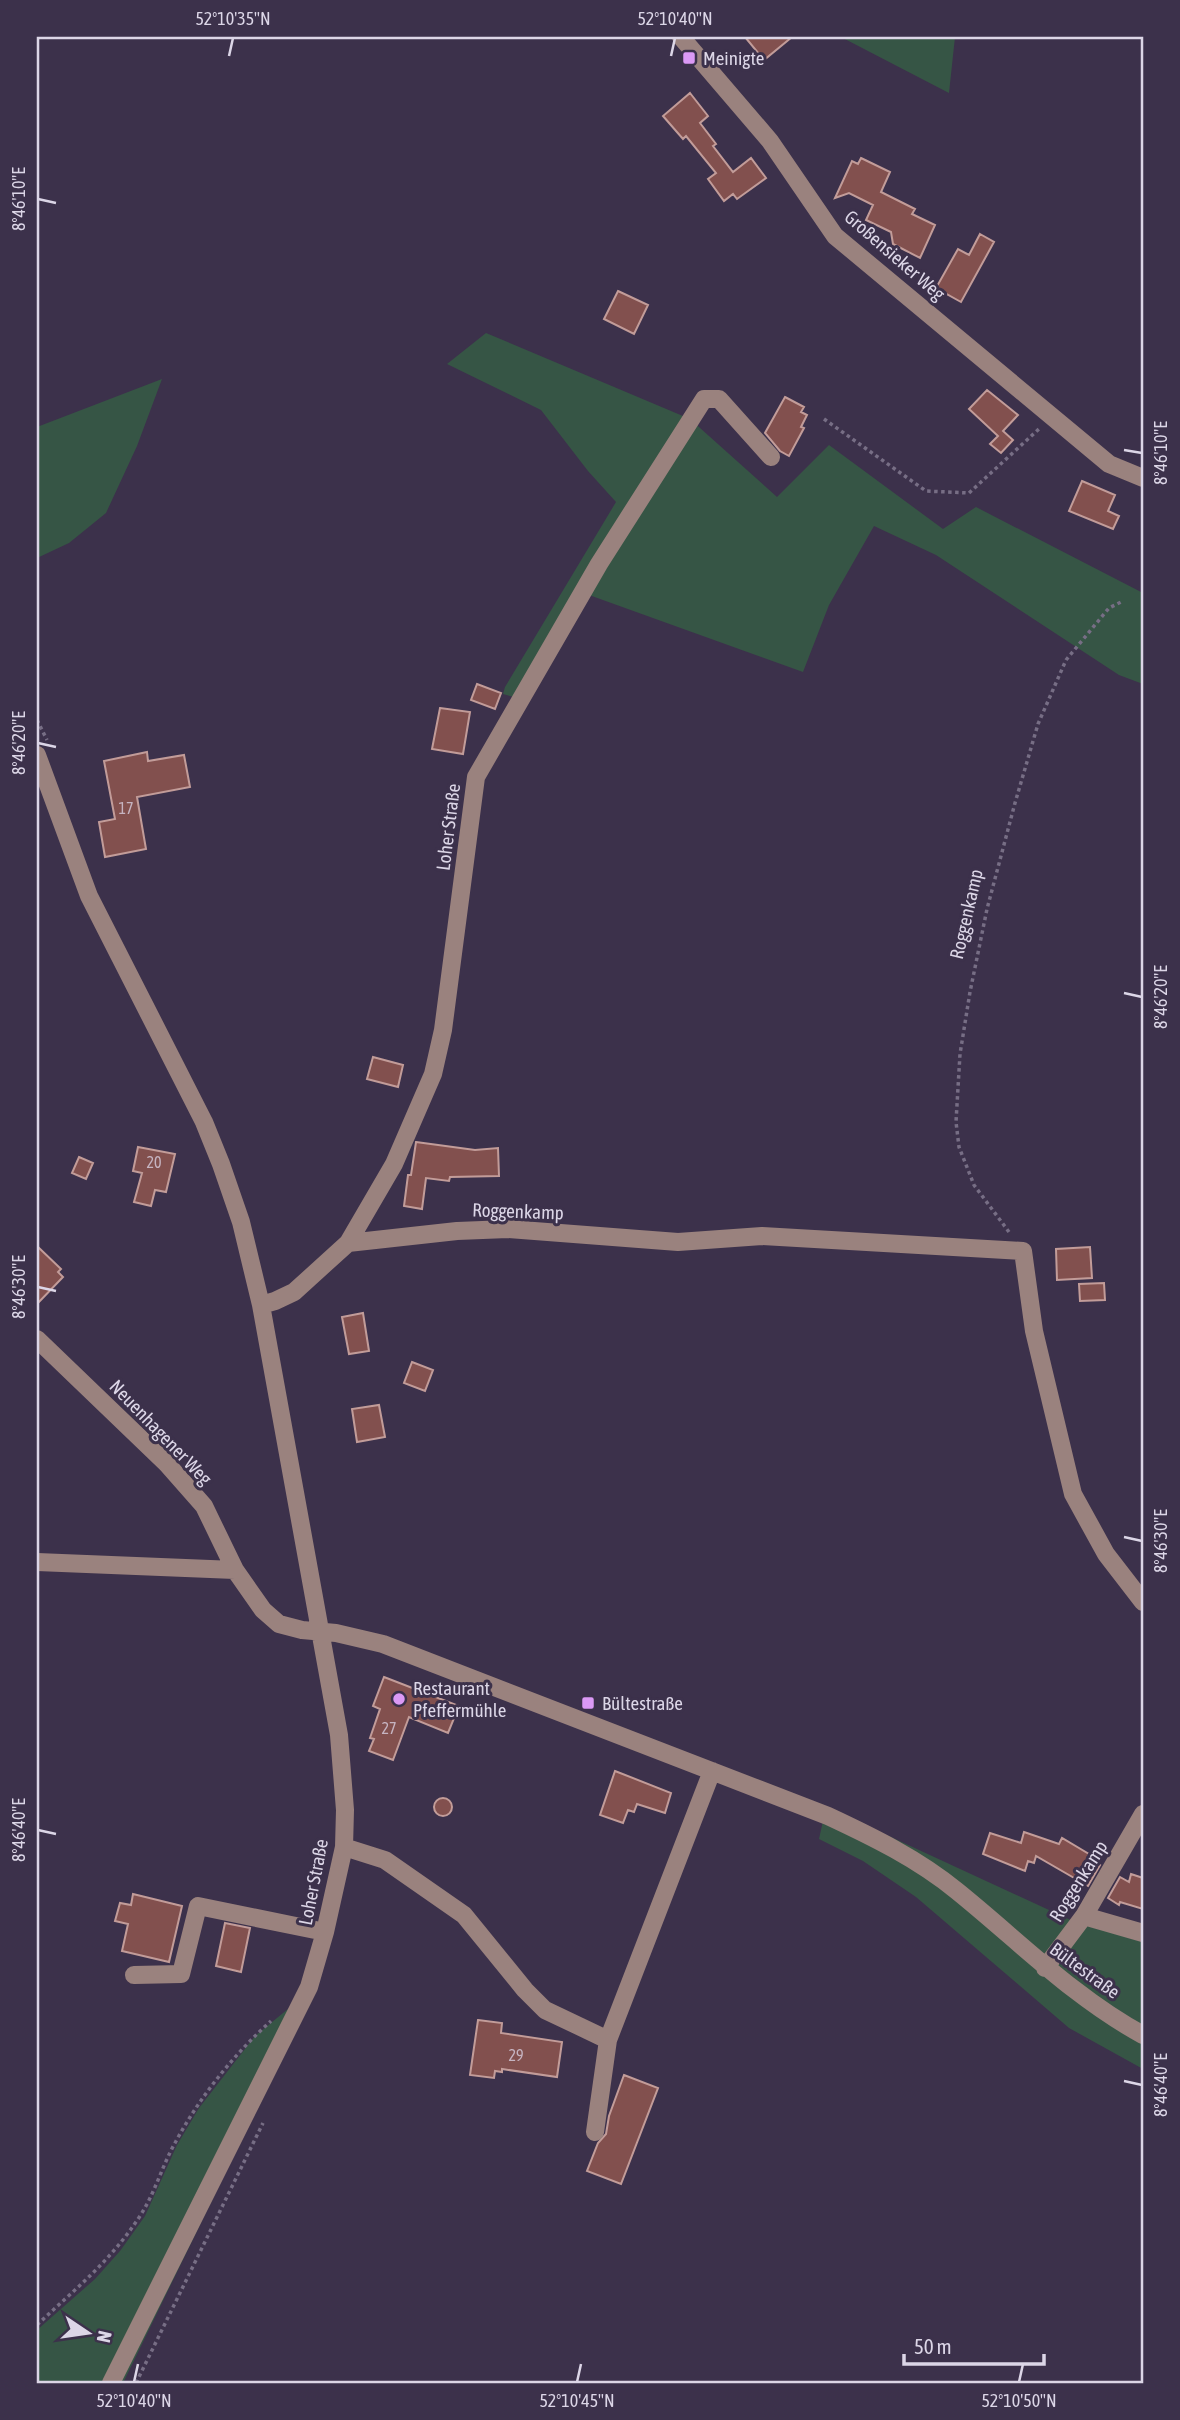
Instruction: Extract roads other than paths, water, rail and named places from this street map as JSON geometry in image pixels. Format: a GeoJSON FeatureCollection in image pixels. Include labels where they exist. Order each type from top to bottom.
{"type":"FeatureCollection","features":[{"type":"Feature","properties":{"kind":"street","name":"Großensieker Weg"},"geometry":{"type":"LineString","coordinates":[[681,37],[770,141],[835,236],[1109,464],[1143,478]]}},
{"type":"Feature","properties":{"kind":"street","name":"Loher Straße"},"geometry":{"type":"LineString","coordinates":[[261,1305],[294,1292],[348,1243],[394,1164],[433,1074],[443,1030],[476,776],[598,564],[704,400],[719,399],[771,457]]}},
{"type":"Feature","properties":{"kind":"street","name":"Loher Straße"},"geometry":{"type":"LineString","coordinates":[[37,755],[89,897],[181,1073],[213,1143],[241,1222],[261,1305],[321,1632],[339,1735],[345,1810],[344,1847],[325,1932],[309,1987],[111,2383]]}},
{"type":"Feature","properties":{"kind":"street","name":"Roggenkamp"},"geometry":{"type":"LineString","coordinates":[[348,1243],[457,1231],[508,1229],[678,1242],[762,1236],[1023,1251],[1034,1331],[1073,1494],[1106,1554],[1143,1602]]}},
{"type":"Feature","properties":{"kind":"street","name":"Neuenhagener Weg"},"geometry":{"type":"LineString","coordinates":[[37,1339],[167,1464],[204,1506],[235,1570],[263,1610],[279,1624],[321,1632]]}},
{"type":"Feature","properties":{"kind":"street"},"geometry":{"type":"LineString","coordinates":[[37,1562],[235,1570]]}},
{"type":"Feature","properties":{"kind":"street","name":"Bültestraße"},"geometry":{"type":"LineString","coordinates":[[321,1632],[383,1644],[828,1816],[875,1838],[917,1862],[956,1890],[1045,1968],[1085,1998],[1143,2035]]}},
{"type":"Feature","properties":{"kind":"street"},"geometry":{"type":"LineString","coordinates":[[595,2132],[608,2040],[712,1771]]}},
{"type":"Feature","properties":{"kind":"street","name":"Roggenkamp"},"geometry":{"type":"LineString","coordinates":[[1045,1968],[1084,1916],[1143,1814]]}},
{"type":"Feature","properties":{"kind":"street"},"geometry":{"type":"LineString","coordinates":[[344,1847],[385,1860],[464,1915],[525,1990],[545,2010],[608,2040]]}},
{"type":"Feature","properties":{"kind":"street"},"geometry":{"type":"LineString","coordinates":[[134,1975],[181,1974],[198,1906],[325,1932]]}},
{"type":"Feature","properties":{"kind":"street"},"geometry":{"type":"LineString","coordinates":[[1084,1916],[1143,1933]]}},
{"type":"Feature","properties":{"kind":"place","name":"Meinigte"},"geometry":{"type":"Point","coordinates":[689,58]}},
{"type":"Feature","properties":{"kind":"place","name":"Restaurant Pfeffermühle"},"geometry":{"type":"Point","coordinates":[399,1699]}},
{"type":"Feature","properties":{"kind":"place","name":"Bültestraße"},"geometry":{"type":"Point","coordinates":[588,1703]}}]}
